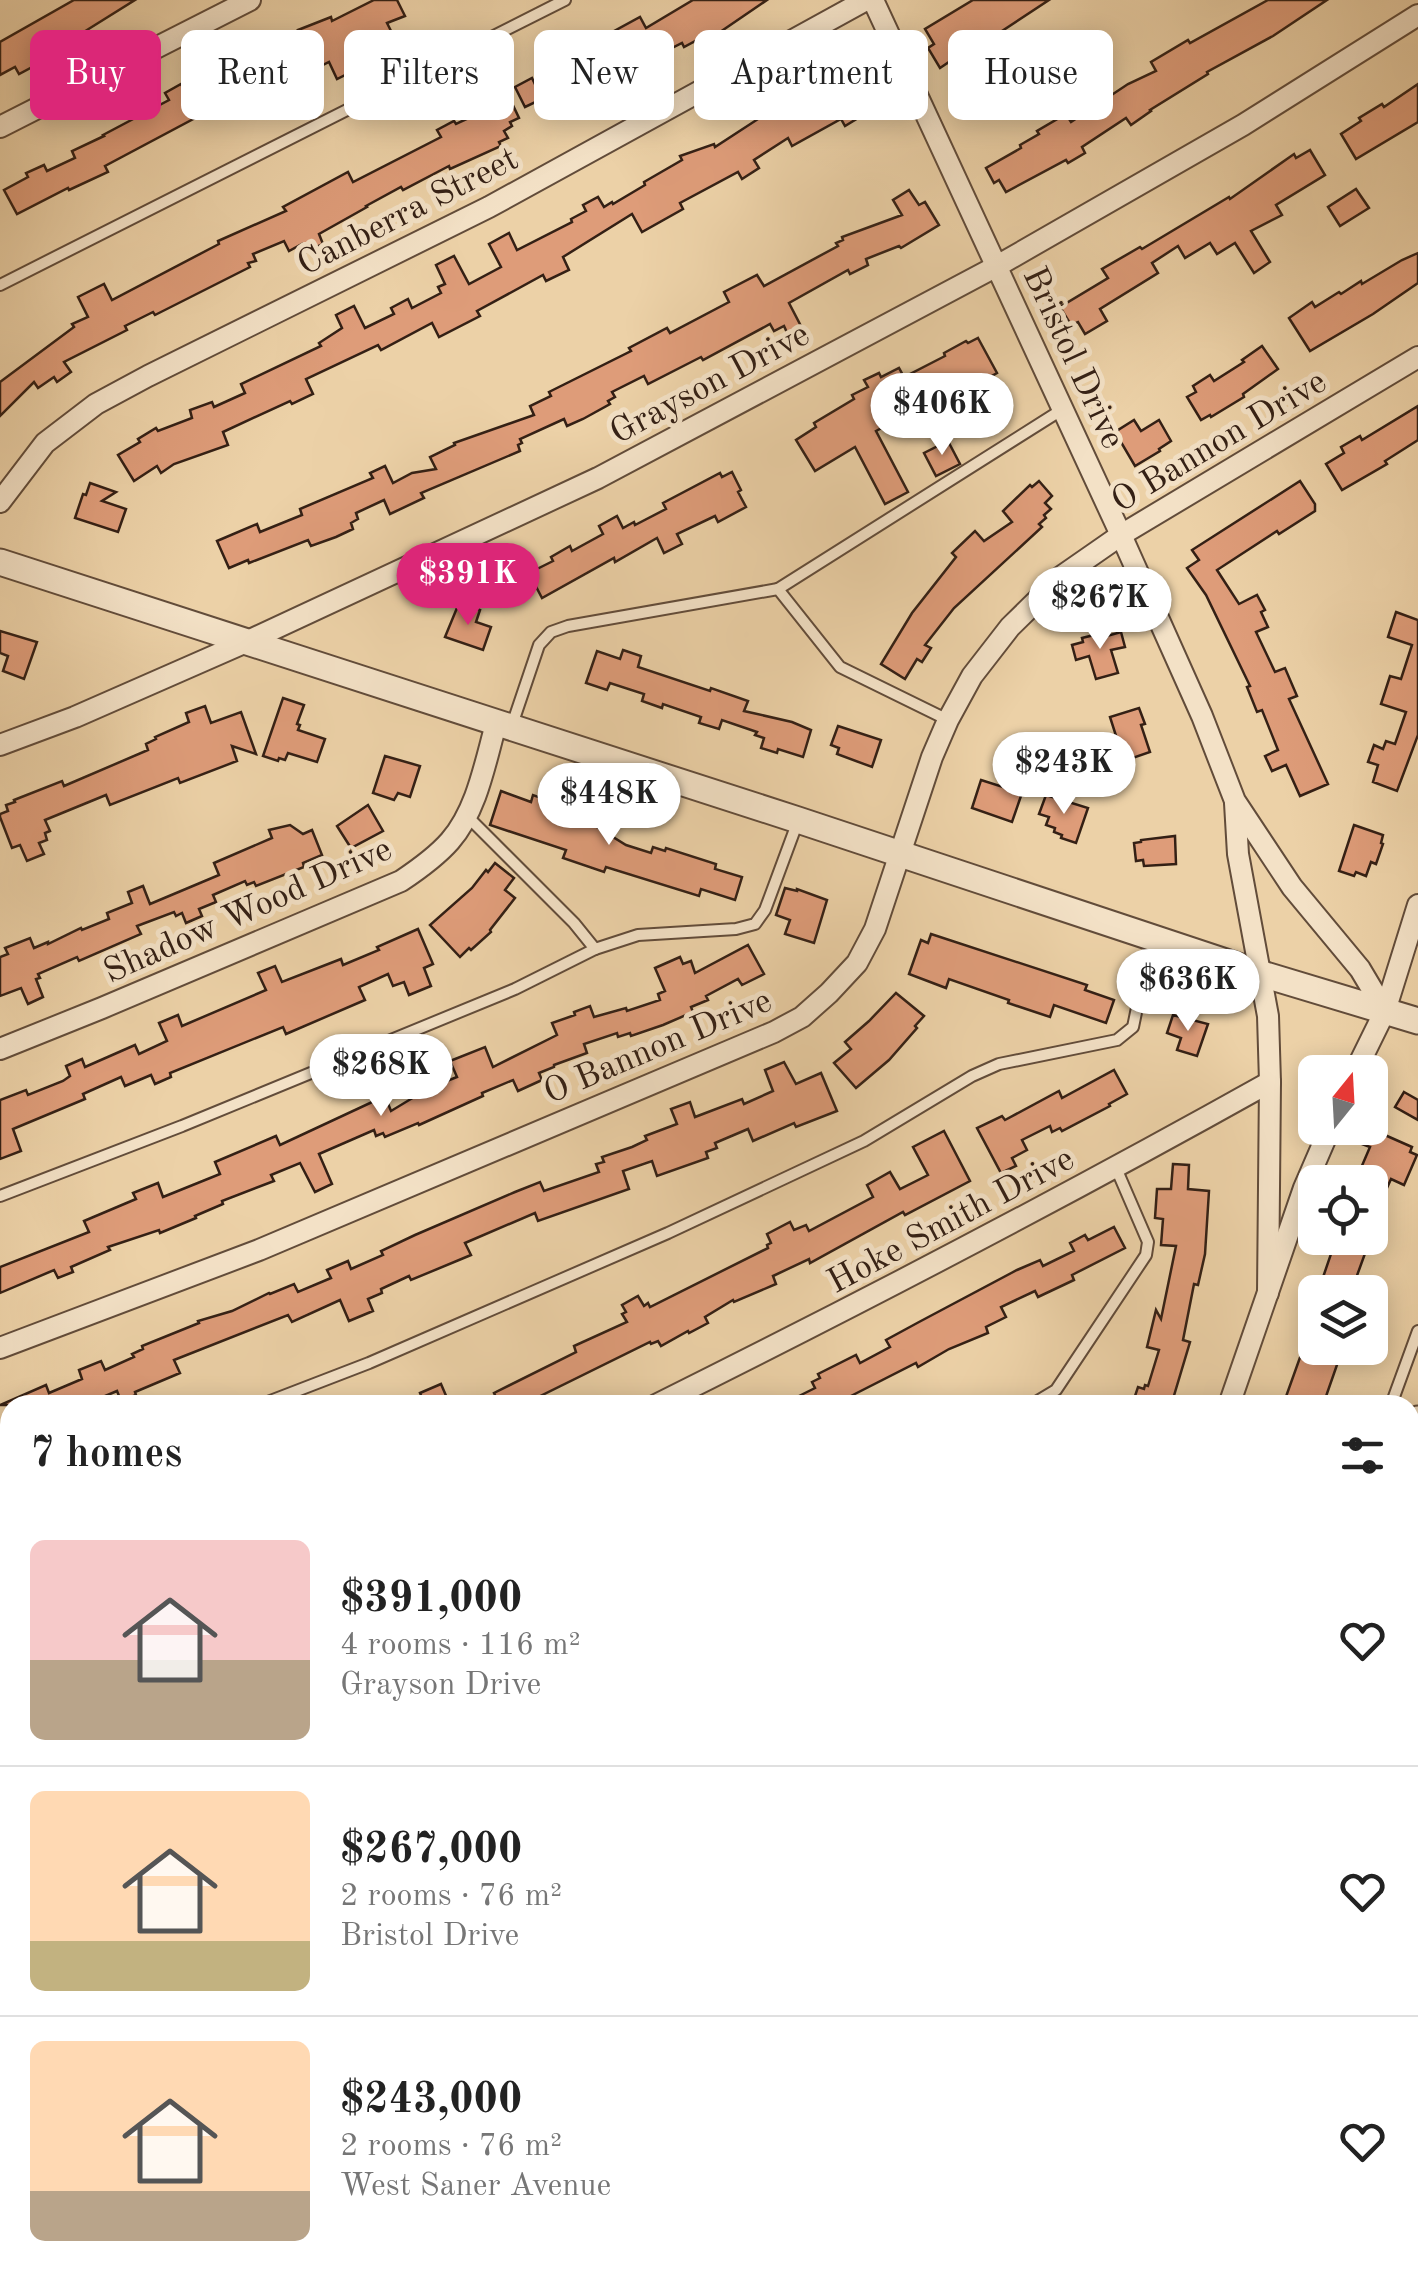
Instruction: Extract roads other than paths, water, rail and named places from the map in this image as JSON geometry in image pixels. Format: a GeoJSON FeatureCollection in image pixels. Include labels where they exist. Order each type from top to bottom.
{"type":"FeatureCollection","features":[{"type":"Feature","properties":{"kind":"street"},"geometry":{"type":"LineString","coordinates":[[0,127],[250,0]]}},
{"type":"Feature","properties":{"kind":"street","name":"Bristol Drive"},"geometry":{"type":"LineString","coordinates":[[869,0],[1121,535],[1202,716],[1234,800],[1292,887],[1360,969],[1385,1011]]}},
{"type":"Feature","properties":{"kind":"street","name":"Canberra Street"},"geometry":{"type":"LineString","coordinates":[[0,502],[45,443],[96,404],[489,208],[869,0]]}},
{"type":"Feature","properties":{"kind":"street","name":"Grayson Drive"},"geometry":{"type":"LineString","coordinates":[[0,745],[246,642],[598,478],[996,266],[1244,125],[1418,15]]}},
{"type":"Feature","properties":{"kind":"street","name":"O Bannon Drive"},"geometry":{"type":"LineString","coordinates":[[0,1348],[259,1250],[802,1017],[857,964],[875,929],[948,720],[972,676],[1010,627],[1062,576],[1121,535],[1418,357]]}},
{"type":"Feature","properties":{"kind":"street"},"geometry":{"type":"LineString","coordinates":[[0,562],[1418,1022]]}},
{"type":"Feature","properties":{"kind":"street","name":"Shadow Wood Drive"},"geometry":{"type":"LineString","coordinates":[[0,1048],[401,882],[452,839],[466,816],[504,726]]}},
{"type":"Feature","properties":{"kind":"street","name":"Bristol Drive"},"geometry":{"type":"LineString","coordinates":[[1234,800],[1238,854],[1268,1016],[1268,1293]]}},
{"type":"Feature","properties":{"kind":"street"},"geometry":{"type":"LineString","coordinates":[[1363,1055],[1385,1011],[1418,905]]}},
{"type":"Feature","properties":{"kind":"street","name":"Hoke Smith Drive"},"geometry":{"type":"LineString","coordinates":[[676,1395],[862,1302],[1270,1082]]}},
{"type":"Feature","properties":{"kind":"street"},"geometry":{"type":"LineString","coordinates":[[1232,1395],[1323,1145]]}},
{"type":"Feature","properties":{"kind":"lane"},"geometry":{"type":"LineString","coordinates":[[0,285],[565,0]]}},
{"type":"Feature","properties":{"kind":"lane"},"geometry":{"type":"LineString","coordinates":[[504,726],[540,644],[551,632],[778,589],[1063,409]]}},
{"type":"Feature","properties":{"kind":"lane"},"geometry":{"type":"LineString","coordinates":[[778,589],[840,667],[948,720]]}},
{"type":"Feature","properties":{"kind":"lane"},"geometry":{"type":"LineString","coordinates":[[466,816],[574,922],[595,950]]}},
{"type":"Feature","properties":{"kind":"lane"},"geometry":{"type":"LineString","coordinates":[[0,1196],[515,989],[595,950],[638,936],[736,929],[755,924],[765,910],[798,820]]}},
{"type":"Feature","properties":{"kind":"lane"},"geometry":{"type":"LineString","coordinates":[[286,1395],[668,1233],[864,1142],[998,1064],[1117,1040],[1133,1027],[1139,998],[1162,941]]}},
{"type":"Feature","properties":{"kind":"lane"},"geometry":{"type":"LineString","coordinates":[[1048,1395],[1056,1390],[1146,1255],[1148,1242],[1116,1168]]}},
{"type":"Feature","properties":{"kind":"lane"},"geometry":{"type":"LineString","coordinates":[[1396,1395],[1418,1331]]}}]}
